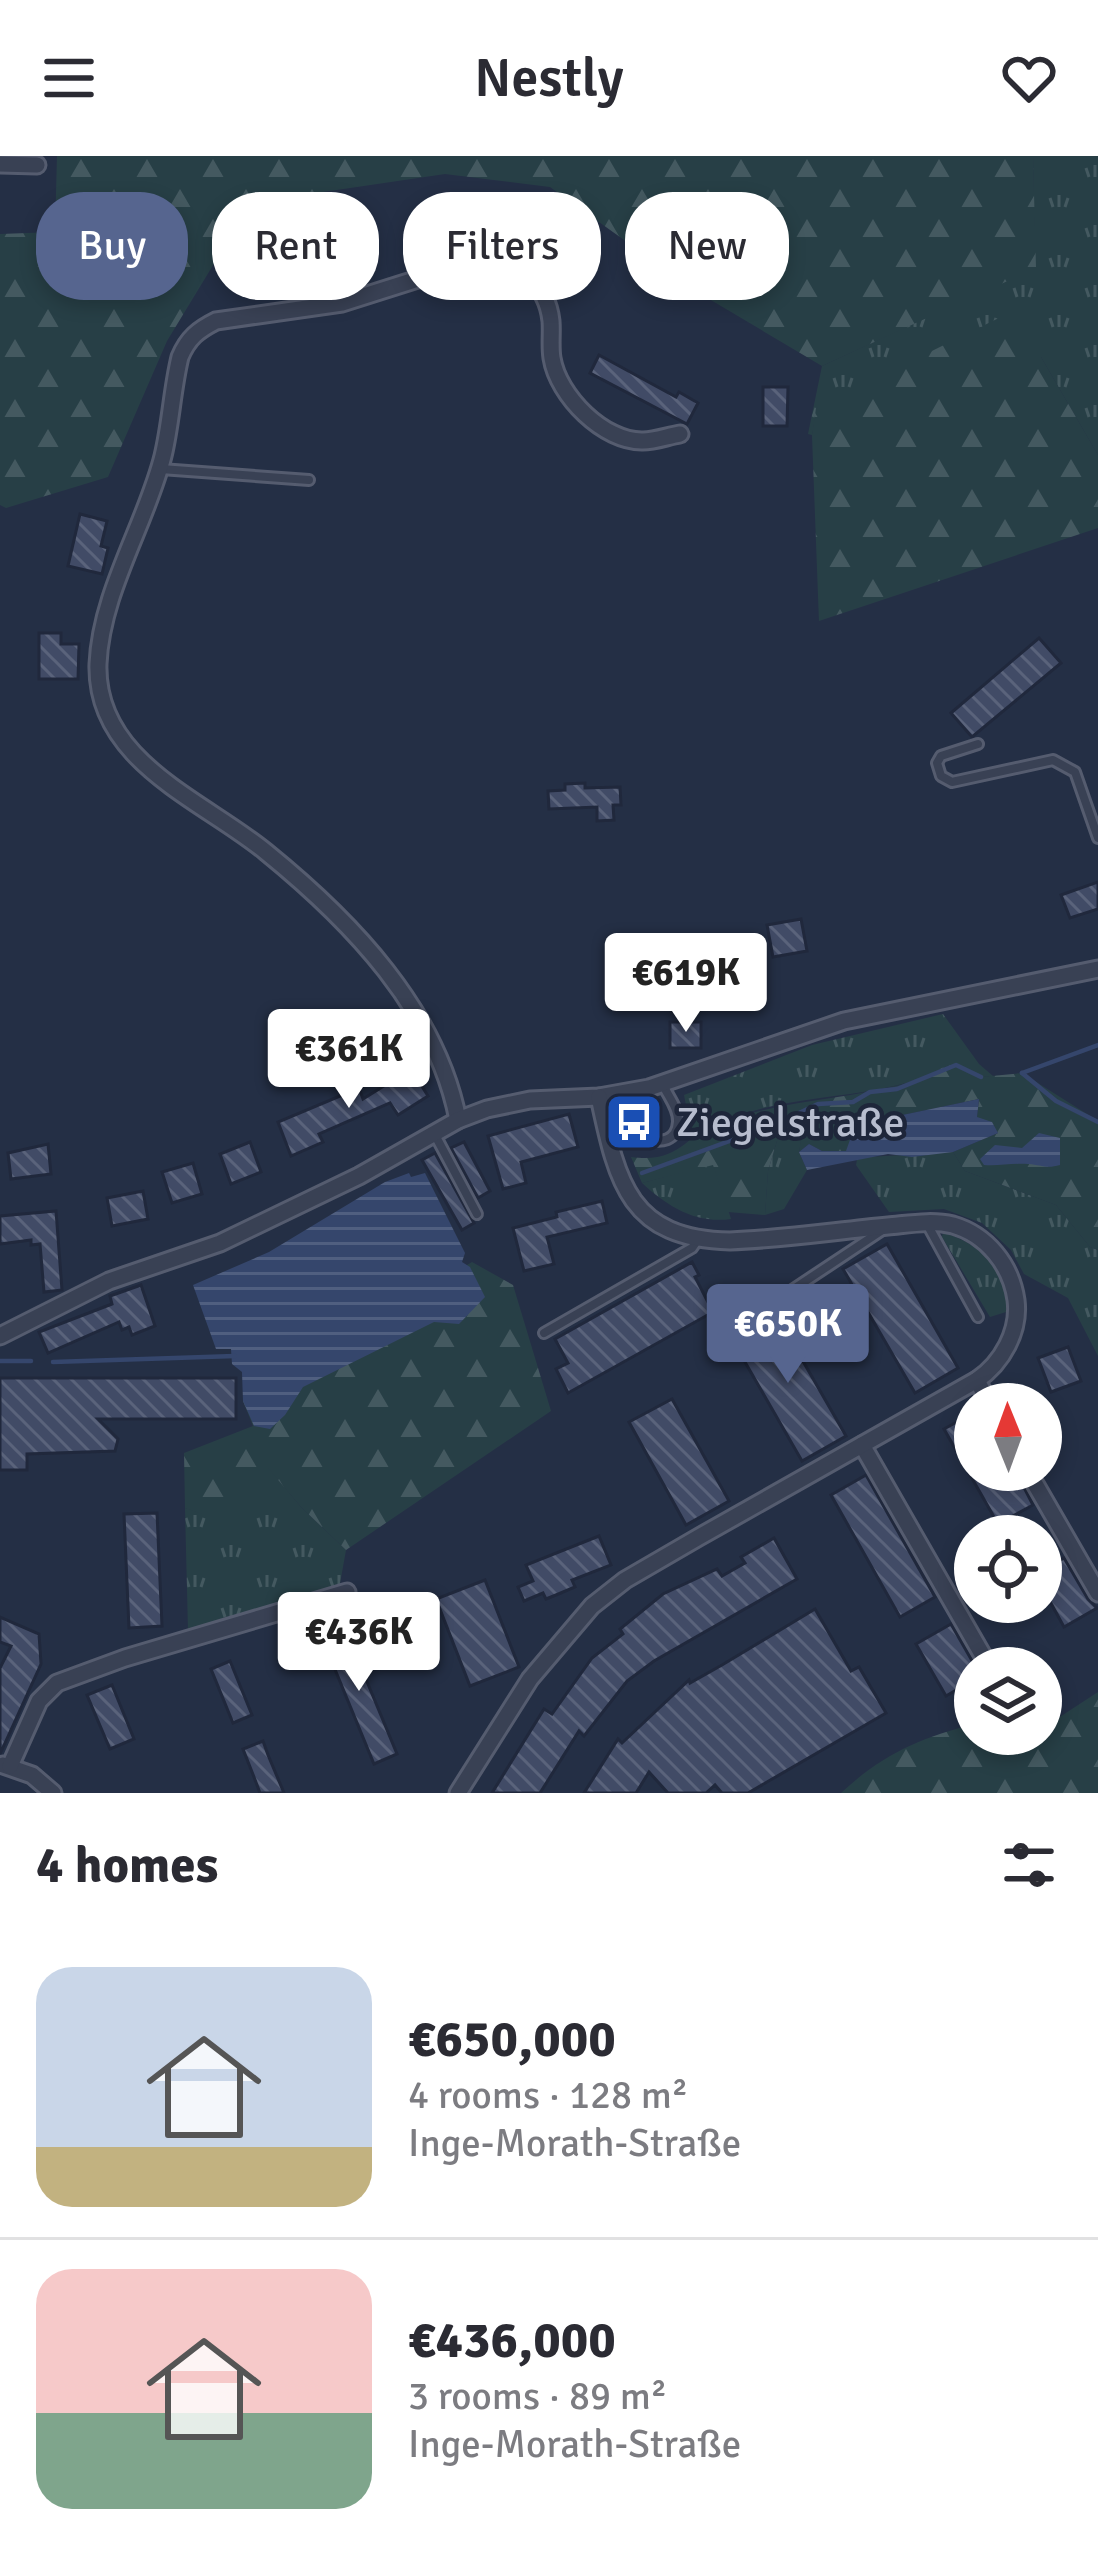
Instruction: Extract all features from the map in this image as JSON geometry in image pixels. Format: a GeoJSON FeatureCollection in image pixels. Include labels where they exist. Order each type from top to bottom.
{"type":"FeatureCollection","features":[{"type":"Feature","properties":{"kind":"street"},"geometry":{"type":"LineString","coordinates":[[0,164],[37,165]]}},
{"type":"Feature","properties":{"kind":"street"},"geometry":{"type":"LineString","coordinates":[[458,1120],[441,1060],[422,1023],[370,952],[264,850],[161,779],[119,737],[106,707],[98,667],[115,594],[159,468],[180,357],[186,342],[199,330],[239,316],[303,312],[481,259],[508,262],[524,270],[548,305],[552,360],[559,379],[595,421],[616,436],[643,441],[680,434]]}},
{"type":"Feature","properties":{"kind":"street"},"geometry":{"type":"LineString","coordinates":[[0,1336],[110,1280],[220,1243],[487,1109],[663,1085],[844,1021],[1098,969]]}},
{"type":"Feature","properties":{"kind":"street"},"geometry":{"type":"LineString","coordinates":[[458,1793],[530,1679],[592,1606],[665,1556],[977,1380],[999,1359],[1012,1336],[1016,1309],[1004,1263],[980,1239],[952,1225],[926,1222],[756,1240],[699,1238],[666,1226],[630,1200],[621,1184],[599,1097]]}},
{"type":"Feature","properties":{"kind":"street"},"geometry":{"type":"LineString","coordinates":[[862,1445],[978,1647]]}},
{"type":"Feature","properties":{"kind":"street"},"geometry":{"type":"LineString","coordinates":[[1039,1491],[1098,1593]]}},
{"type":"Feature","properties":{"kind":"street"},"geometry":{"type":"LineString","coordinates":[[53,1793],[32,1774],[5,1766],[39,1701],[57,1684],[113,1662],[347,1592]]}},
{"type":"Feature","properties":{"kind":"lane"},"geometry":{"type":"LineString","coordinates":[[159,468],[310,480]]}},
{"type":"Feature","properties":{"kind":"lane"},"geometry":{"type":"LineString","coordinates":[[978,744],[941,756],[941,776],[952,782],[1053,760],[1075,772],[1098,838]]}},
{"type":"Feature","properties":{"kind":"lane"},"geometry":{"type":"LineString","coordinates":[[599,1097],[613,1121],[661,1141],[676,1130],[678,1117],[663,1085]]}},
{"type":"Feature","properties":{"kind":"lane"},"geometry":{"type":"LineString","coordinates":[[434,1134],[477,1214]]}},
{"type":"Feature","properties":{"kind":"lane"},"geometry":{"type":"LineString","coordinates":[[926,1222],[978,1318]]}},
{"type":"Feature","properties":{"kind":"lane"},"geometry":{"type":"LineString","coordinates":[[729,1323],[786,1294],[888,1226]]}},
{"type":"Feature","properties":{"kind":"lane"},"geometry":{"type":"LineString","coordinates":[[544,1334],[692,1248],[699,1238]]}},
{"type":"Feature","properties":{"kind":"green space"},"geometry":{"type":"Polygon","coordinates":[[[57,156],[1033,156],[1036,268],[822,366],[711,300],[789,300],[789,192],[625,192],[625,241],[601,223],[601,192],[557,192],[550,187],[445,174],[323,192],[212,192],[212,267],[167,341],[108,477],[6,508],[0,505],[0,234],[36,233],[36,300],[188,300],[188,192],[56,192],[57,156]]]}},
{"type":"Feature","properties":{"kind":"green space"},"geometry":{"type":"Polygon","coordinates":[[[1033,156],[1098,156],[1098,455],[1041,357],[817,408],[812,435],[808,434],[822,366],[1035,267],[1033,156]]]}},
{"type":"Feature","properties":{"kind":"green space"},"geometry":{"type":"Polygon","coordinates":[[[1007,314],[1041,357],[1098,455],[1098,528],[819,621],[812,435],[816,408],[1007,314]]]}},
{"type":"Feature","properties":{"kind":"green space"},"geometry":{"type":"Polygon","coordinates":[[[943,1014],[993,1076],[981,1077],[956,1065],[902,1084],[763,1108],[711,1129],[688,1145],[691,1130],[684,1095],[812,1045],[943,1014]]]}},
{"type":"Feature","properties":{"kind":"green space"},"geometry":{"type":"Polygon","coordinates":[[[956,1065],[981,1077],[1022,1073],[1098,1121],[1098,1250],[1090,1247],[1056,1205],[965,1171],[953,1152],[998,1133],[977,1117],[979,1099],[888,1118],[846,1151],[822,1151],[809,1144],[799,1152],[803,1125],[779,1134],[768,1171],[765,1215],[728,1212],[713,1165],[642,1183],[631,1157],[661,1156],[709,1128],[745,1115],[904,1084],[956,1065]]]}},
{"type":"Feature","properties":{"kind":"green space"},"geometry":{"type":"Polygon","coordinates":[[[804,1125],[799,1152],[807,1170],[784,1209],[765,1215],[768,1171],[779,1134],[804,1125]]]}},
{"type":"Feature","properties":{"kind":"green space"},"geometry":{"type":"Polygon","coordinates":[[[953,1152],[965,1171],[1056,1205],[1090,1247],[1098,1250],[1098,1356],[1068,1298],[1024,1274],[1011,1250],[982,1223],[944,1209],[889,1212],[856,1165],[857,1160],[869,1157],[953,1152]]]}},
{"type":"Feature","properties":{"kind":"green space"},"geometry":{"type":"Polygon","coordinates":[[[713,1164],[731,1219],[705,1219],[682,1212],[642,1183],[713,1164]]]}},
{"type":"Feature","properties":{"kind":"green space"},"geometry":{"type":"Polygon","coordinates":[[[943,1232],[989,1260],[1009,1311],[990,1317],[943,1232]]]}},
{"type":"Feature","properties":{"kind":"green space"},"geometry":{"type":"Polygon","coordinates":[[[472,1262],[513,1285],[551,1411],[346,1550],[268,1468],[271,1491],[224,1522],[185,1508],[184,1453],[253,1426],[243,1401],[472,1262]]]}},
{"type":"Feature","properties":{"kind":"green space"},"geometry":{"type":"Polygon","coordinates":[[[266,1465],[346,1550],[339,1589],[188,1630],[185,1508],[225,1521],[266,1465]]]}},
{"type":"Feature","properties":{"kind":"green space"},"geometry":{"type":"Polygon","coordinates":[[[1098,1692],[1098,1793],[841,1793],[887,1758],[954,1730],[954,1755],[1062,1755],[1062,1716],[1098,1692]]]}},
{"type":"Feature","properties":{"kind":"water"},"geometry":{"type":"Polygon","coordinates":[[[979,1099],[977,1117],[992,1122],[998,1133],[953,1152],[912,1157],[888,1154],[807,1170],[799,1152],[809,1144],[822,1151],[846,1151],[851,1137],[888,1118],[979,1099]]]}},
{"type":"Feature","properties":{"kind":"water"},"geometry":{"type":"Polygon","coordinates":[[[1039,1133],[1060,1138],[1060,1165],[984,1165],[980,1159],[995,1145],[1022,1148],[1039,1133]]]}},
{"type":"Feature","properties":{"kind":"water"},"geometry":{"type":"Polygon","coordinates":[[[409,1173],[411,1177],[425,1173],[465,1253],[462,1262],[470,1267],[485,1297],[459,1324],[434,1322],[303,1387],[270,1429],[254,1426],[243,1401],[242,1372],[232,1364],[231,1349],[216,1349],[193,1285],[269,1252],[385,1182],[409,1173]]]}},
{"type":"Feature","properties":{"kind":"building"},"geometry":{"type":"Polygon","coordinates":[[[599,355],[676,397],[679,392],[698,403],[687,424],[590,373],[599,355]]]}},
{"type":"Feature","properties":{"kind":"building"},"geometry":{"type":"Polygon","coordinates":[[[763,387],[788,387],[787,426],[763,426],[763,387]]]}},
{"type":"Feature","properties":{"kind":"building"},"geometry":{"type":"Polygon","coordinates":[[[80,514],[107,521],[101,546],[108,548],[102,574],[68,566],[80,514]]]}},
{"type":"Feature","properties":{"kind":"building"},"geometry":{"type":"Polygon","coordinates":[[[39,633],[61,633],[61,644],[79,644],[78,679],[39,679],[39,633]]]}},
{"type":"Feature","properties":{"kind":"building"},"geometry":{"type":"Polygon","coordinates":[[[1039,638],[1061,663],[972,737],[951,713],[1039,638]]]}},
{"type":"Feature","properties":{"kind":"building"},"geometry":{"type":"Polygon","coordinates":[[[585,783],[585,788],[620,787],[621,805],[613,805],[614,820],[597,821],[597,807],[549,809],[548,791],[585,783]]]}},
{"type":"Feature","properties":{"kind":"building"},"geometry":{"type":"Polygon","coordinates":[[[1098,882],[1098,909],[1070,918],[1061,895],[1098,882]]]}},
{"type":"Feature","properties":{"kind":"building"},"geometry":{"type":"Polygon","coordinates":[[[801,919],[807,951],[773,957],[767,925],[801,919]]]}},
{"type":"Feature","properties":{"kind":"building"},"geometry":{"type":"Polygon","coordinates":[[[670,1022],[701,1022],[701,1048],[670,1048],[670,1022]]]}},
{"type":"Feature","properties":{"kind":"building"},"geometry":{"type":"Polygon","coordinates":[[[411,1069],[428,1096],[398,1115],[390,1103],[319,1134],[323,1142],[291,1156],[278,1122],[359,1088],[363,1099],[411,1069]]]}},
{"type":"Feature","properties":{"kind":"building"},"geometry":{"type":"Polygon","coordinates":[[[569,1114],[578,1147],[521,1162],[526,1183],[503,1189],[488,1136],[569,1114]]]}},
{"type":"Feature","properties":{"kind":"building"},"geometry":{"type":"Polygon","coordinates":[[[250,1142],[261,1172],[231,1184],[220,1154],[250,1142]]]}},
{"type":"Feature","properties":{"kind":"building"},"geometry":{"type":"Polygon","coordinates":[[[464,1142],[490,1191],[478,1198],[451,1148],[464,1142]]]}},
{"type":"Feature","properties":{"kind":"building"},"geometry":{"type":"Polygon","coordinates":[[[48,1144],[51,1174],[11,1179],[8,1153],[48,1144]]]}},
{"type":"Feature","properties":{"kind":"building"},"geometry":{"type":"Polygon","coordinates":[[[435,1153],[474,1223],[462,1230],[422,1160],[435,1153]]]}},
{"type":"Feature","properties":{"kind":"building"},"geometry":{"type":"Polygon","coordinates":[[[193,1163],[202,1194],[172,1203],[162,1172],[193,1163]]]}},
{"type":"Feature","properties":{"kind":"building"},"geometry":{"type":"Polygon","coordinates":[[[143,1191],[148,1219],[112,1226],[107,1198],[143,1191]]]}},
{"type":"Feature","properties":{"kind":"building"},"geometry":{"type":"Polygon","coordinates":[[[602,1201],[607,1223],[547,1237],[554,1264],[524,1271],[513,1228],[602,1201]]]}},
{"type":"Feature","properties":{"kind":"building"},"geometry":{"type":"Polygon","coordinates":[[[56,1211],[62,1290],[44,1292],[40,1244],[31,1245],[31,1240],[0,1244],[0,1216],[56,1211]]]}},
{"type":"Feature","properties":{"kind":"building"},"geometry":{"type":"Polygon","coordinates":[[[887,1244],[958,1368],[915,1393],[843,1269],[887,1244]]]}},
{"type":"Feature","properties":{"kind":"building"},"geometry":{"type":"Polygon","coordinates":[[[692,1262],[713,1312],[568,1393],[556,1369],[568,1363],[555,1339],[692,1262]]]}},
{"type":"Feature","properties":{"kind":"building"},"geometry":{"type":"Polygon","coordinates":[[[141,1285],[155,1326],[132,1335],[119,1322],[48,1353],[39,1332],[112,1304],[110,1296],[141,1285]]]}},
{"type":"Feature","properties":{"kind":"building"},"geometry":{"type":"Polygon","coordinates":[[[774,1311],[846,1436],[802,1461],[730,1336],[774,1311]]]}},
{"type":"Feature","properties":{"kind":"building"},"geometry":{"type":"Polygon","coordinates":[[[1068,1347],[1081,1381],[1062,1388],[1062,1383],[1048,1383],[1038,1358],[1068,1347]]]}},
{"type":"Feature","properties":{"kind":"building"},"geometry":{"type":"Polygon","coordinates":[[[0,1378],[236,1378],[236,1419],[98,1419],[118,1439],[115,1451],[27,1454],[27,1470],[0,1470],[0,1378]]]}},
{"type":"Feature","properties":{"kind":"building"},"geometry":{"type":"Polygon","coordinates":[[[672,1399],[729,1501],[686,1525],[629,1422],[672,1399]]]}},
{"type":"Feature","properties":{"kind":"building"},"geometry":{"type":"Polygon","coordinates":[[[954,1424],[954,1447],[944,1429],[954,1424]]]}},
{"type":"Feature","properties":{"kind":"building"},"geometry":{"type":"Polygon","coordinates":[[[866,1475],[935,1597],[900,1617],[831,1495],[866,1475]]]}},
{"type":"Feature","properties":{"kind":"building"},"geometry":{"type":"Polygon","coordinates":[[[979,1491],[1026,1491],[1033,1505],[1015,1515],[993,1515],[979,1491]]]}},
{"type":"Feature","properties":{"kind":"building"},"geometry":{"type":"Polygon","coordinates":[[[157,1513],[162,1626],[129,1628],[124,1514],[157,1513]]]}},
{"type":"Feature","properties":{"kind":"building"},"geometry":{"type":"Polygon","coordinates":[[[599,1536],[611,1565],[572,1580],[575,1587],[556,1595],[546,1599],[543,1593],[524,1601],[518,1587],[533,1581],[526,1565],[599,1536]]]}},
{"type":"Feature","properties":{"kind":"building"},"geometry":{"type":"Polygon","coordinates":[[[774,1538],[797,1579],[627,1681],[584,1736],[579,1731],[540,1793],[492,1793],[544,1709],[552,1714],[592,1658],[623,1634],[620,1629],[663,1594],[717,1569],[722,1576],[745,1563],[741,1557],[774,1538]]]}},
{"type":"Feature","properties":{"kind":"building"},"geometry":{"type":"Polygon","coordinates":[[[1062,1559],[1097,1608],[1064,1627],[1062,1623],[1062,1559]]]}},
{"type":"Feature","properties":{"kind":"building"},"geometry":{"type":"Polygon","coordinates":[[[485,1580],[519,1667],[470,1686],[436,1599],[485,1580]]]}},
{"type":"Feature","properties":{"kind":"building"},"geometry":{"type":"Polygon","coordinates":[[[815,1609],[851,1671],[859,1667],[886,1713],[748,1793],[722,1793],[715,1785],[706,1793],[668,1793],[649,1772],[636,1793],[584,1793],[618,1739],[622,1743],[689,1680],[815,1609]]]}},
{"type":"Feature","properties":{"kind":"building"},"geometry":{"type":"Polygon","coordinates":[[[0,1617],[39,1634],[41,1664],[0,1754],[0,1668],[11,1646],[0,1642],[0,1617]]]}},
{"type":"Feature","properties":{"kind":"building"},"geometry":{"type":"Polygon","coordinates":[[[343,1624],[397,1754],[374,1764],[320,1633],[343,1624]]]}},
{"type":"Feature","properties":{"kind":"building"},"geometry":{"type":"Polygon","coordinates":[[[951,1624],[964,1647],[954,1647],[954,1691],[946,1696],[916,1644],[951,1624]]]}},
{"type":"Feature","properties":{"kind":"building"},"geometry":{"type":"Polygon","coordinates":[[[230,1661],[252,1715],[233,1723],[211,1669],[230,1661]]]}},
{"type":"Feature","properties":{"kind":"building"},"geometry":{"type":"Polygon","coordinates":[[[112,1685],[134,1739],[110,1749],[87,1695],[112,1685]]]}},
{"type":"Feature","properties":{"kind":"building"},"geometry":{"type":"Polygon","coordinates":[[[263,1741],[284,1793],[260,1793],[243,1749],[263,1741]]]}},
{"type":"Feature","properties":{"kind":"waterway"},"geometry":{"type":"LineString","coordinates":[[1022,1073],[1098,1045]]}},
{"type":"Feature","properties":{"kind":"waterway"},"geometry":{"type":"LineString","coordinates":[[642,1173],[818,1104],[853,1102],[870,1092],[897,1089],[956,1065],[981,1077]]}},
{"type":"Feature","properties":{"kind":"waterway"},"geometry":{"type":"LineString","coordinates":[[1022,1073],[1056,1101],[1098,1122]]}},
{"type":"Feature","properties":{"kind":"waterway"},"geometry":{"type":"LineString","coordinates":[[53,1362],[235,1356]]}},
{"type":"Feature","properties":{"kind":"waterway"},"geometry":{"type":"LineString","coordinates":[[0,1361],[31,1361]]}},
{"type":"Feature","properties":{"kind":"place","name":"Ziegelstraße"},"geometry":{"type":"Point","coordinates":[634,1122]}}]}
